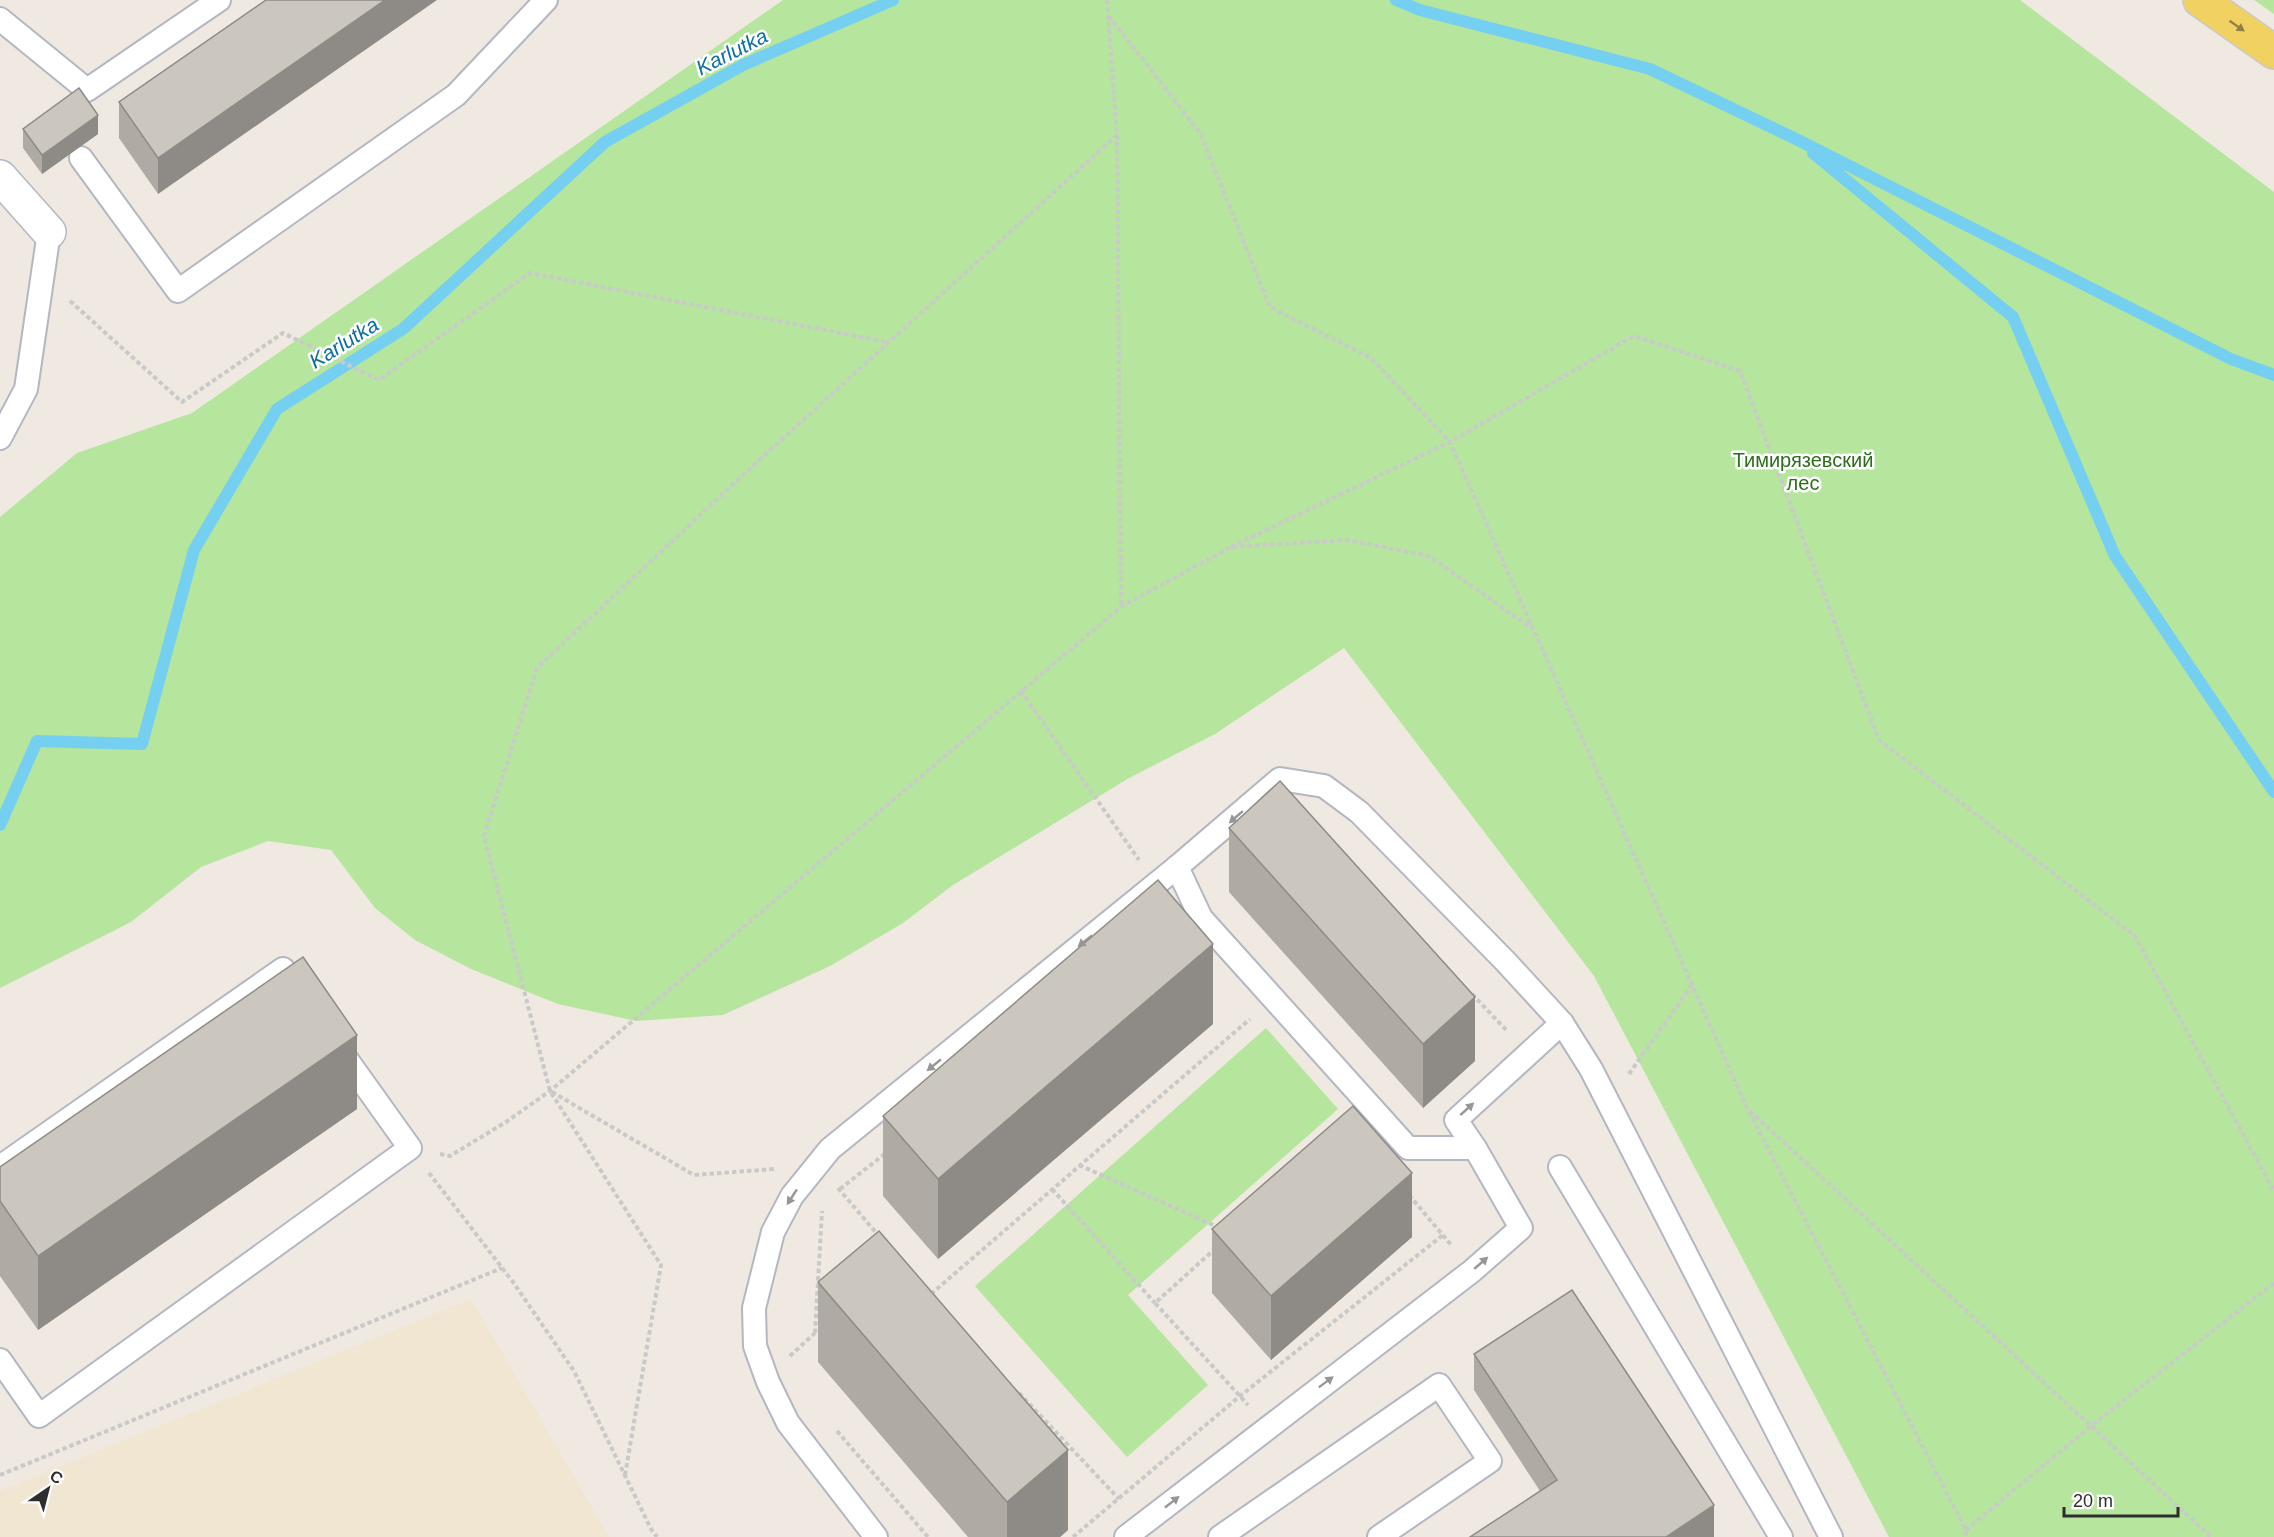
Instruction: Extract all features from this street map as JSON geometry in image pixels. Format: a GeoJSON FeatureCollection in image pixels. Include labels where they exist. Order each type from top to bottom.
{"type":"FeatureCollection","features":[{"type":"Feature","properties":{"kind":"main road"},"geometry":{"type":"LineString","coordinates":[[2200,0],[2274,52]]}},
{"type":"Feature","properties":{"kind":"street"},"geometry":{"type":"LineString","coordinates":[[0,177],[49,232]]}},
{"type":"Feature","properties":{"kind":"lane"},"geometry":{"type":"LineString","coordinates":[[0,19],[87,90],[219,0]]}},
{"type":"Feature","properties":{"kind":"lane"},"geometry":{"type":"LineString","coordinates":[[81,158],[178,291],[456,95],[546,0]]}},
{"type":"Feature","properties":{"kind":"lane"},"geometry":{"type":"LineString","coordinates":[[0,438],[26,388],[49,232]]}},
{"type":"Feature","properties":{"kind":"lane"},"geometry":{"type":"LineString","coordinates":[[876,1537],[788,1424],[768,1382],[755,1346],[754,1308],[773,1232],[792,1196],[839,1142],[1177,867],[1280,779],[1324,786],[1359,812],[1506,962],[1562,1023],[1591,1069],[1831,1537]]}},
{"type":"Feature","properties":{"kind":"lane"},"geometry":{"type":"LineString","coordinates":[[1177,867],[1201,918],[1408,1148],[1475,1148]]}},
{"type":"Feature","properties":{"kind":"lane"},"geometry":{"type":"LineString","coordinates":[[0,1167],[283,969],[309,1006]]}},
{"type":"Feature","properties":{"kind":"lane"},"geometry":{"type":"LineString","coordinates":[[1135,1531],[1266,1427],[1472,1271],[1521,1228],[1475,1148],[1456,1120],[1562,1023]]}},
{"type":"Feature","properties":{"kind":"lane"},"geometry":{"type":"LineString","coordinates":[[0,1360],[39,1416],[410,1148],[329,1035]]}},
{"type":"Feature","properties":{"kind":"lane"},"geometry":{"type":"LineString","coordinates":[[1560,1167],[1781,1537]]}},
{"type":"Feature","properties":{"kind":"lane"},"geometry":{"type":"LineString","coordinates":[[1220,1537],[1438,1385],[1490,1461],[1379,1537]]}},
{"type":"Feature","properties":{"kind":"path"},"geometry":{"type":"LineString","coordinates":[[1107,0],[1117,135],[1121,607]]}},
{"type":"Feature","properties":{"kind":"path"},"geometry":{"type":"LineString","coordinates":[[1109,16],[1200,133],[1270,307],[1371,358],[1450,442],[1747,1108],[1966,1530],[1966,1537]]}},
{"type":"Feature","properties":{"kind":"path"},"geometry":{"type":"LineString","coordinates":[[625,1475],[661,1265],[550,1091],[484,836],[537,668],[746,472],[1117,135]]}},
{"type":"Feature","properties":{"kind":"path"},"geometry":{"type":"LineString","coordinates":[[43,276],[182,402],[284,333],[379,380],[530,273],[888,342]]}},
{"type":"Feature","properties":{"kind":"path"},"geometry":{"type":"LineString","coordinates":[[410,1148],[450,1156],[506,1122],[550,1091],[1121,607],[1231,547],[1450,442],[1634,336],[1740,371],[1879,740],[2135,936],[2274,1191]]}},
{"type":"Feature","properties":{"kind":"path"},"geometry":{"type":"LineString","coordinates":[[1231,547],[1347,540],[1429,556],[1534,629]]}},
{"type":"Feature","properties":{"kind":"path"},"geometry":{"type":"LineString","coordinates":[[1021,691],[1156,884]]}},
{"type":"Feature","properties":{"kind":"path"},"geometry":{"type":"LineString","coordinates":[[1624,1081],[1693,985]]}},
{"type":"Feature","properties":{"kind":"path"},"geometry":{"type":"LineString","coordinates":[[1469,991],[1509,1033]]}},
{"type":"Feature","properties":{"kind":"path"},"geometry":{"type":"LineString","coordinates":[[928,1296],[1259,1012]]}},
{"type":"Feature","properties":{"kind":"path"},"geometry":{"type":"LineString","coordinates":[[550,1091],[694,1175],[816,1166],[840,1190],[886,1244]]}},
{"type":"Feature","properties":{"kind":"path"},"geometry":{"type":"LineString","coordinates":[[1747,1108],[2211,1537]]}},
{"type":"Feature","properties":{"kind":"path"},"geometry":{"type":"LineString","coordinates":[[410,1148],[502,1268],[574,1371],[657,1537]]}},
{"type":"Feature","properties":{"kind":"path"},"geometry":{"type":"LineString","coordinates":[[834,1197],[891,1149]]}},
{"type":"Feature","properties":{"kind":"path"},"geometry":{"type":"LineString","coordinates":[[1079,1165],[1221,1228]]}},
{"type":"Feature","properties":{"kind":"path"},"geometry":{"type":"LineString","coordinates":[[1052,1189],[1266,1427]]}},
{"type":"Feature","properties":{"kind":"path"},"geometry":{"type":"LineString","coordinates":[[815,1333],[822,1210],[828,1204]]}},
{"type":"Feature","properties":{"kind":"path"},"geometry":{"type":"LineString","coordinates":[[1073,1537],[1240,1396],[1443,1235]]}},
{"type":"Feature","properties":{"kind":"path"},"geometry":{"type":"LineString","coordinates":[[1155,1303],[1224,1241]]}},
{"type":"Feature","properties":{"kind":"path"},"geometry":{"type":"LineString","coordinates":[[0,1474],[502,1268]]}},
{"type":"Feature","properties":{"kind":"path"},"geometry":{"type":"LineString","coordinates":[[1966,1530],[2091,1426],[2274,1283]]}},
{"type":"Feature","properties":{"kind":"path"},"geometry":{"type":"LineString","coordinates":[[789,1357],[824,1326]]}},
{"type":"Feature","properties":{"kind":"path"},"geometry":{"type":"LineString","coordinates":[[1015,1389],[1118,1498],[1135,1531]]}},
{"type":"Feature","properties":{"kind":"path"},"geometry":{"type":"LineString","coordinates":[[835,1429],[928,1537]]}},
{"type":"Feature","properties":{"kind":"shaded area"},"geometry":{"type":"Polygon","coordinates":[[[471,1299],[609,1537],[0,1537],[0,1491],[471,1299]]]}},
{"type":"Feature","properties":{"kind":"green space","name":"Тимирязевский лес"},"geometry":{"type":"Polygon","coordinates":[[[783,0],[2020,0],[2274,192],[2274,1537],[1889,1537],[1594,976],[1344,648],[1215,734],[1129,778],[953,885],[903,923],[830,966],[723,1015],[636,1021],[558,1004],[471,969],[415,940],[375,908],[331,850],[268,841],[201,867],[131,922],[0,988],[0,517],[77,453],[192,413],[783,0]]]}},
{"type":"Feature","properties":{"kind":"green space"},"geometry":{"type":"Polygon","coordinates":[[[2254,0],[2274,0],[2274,14],[2254,0]]]}},
{"type":"Feature","properties":{"kind":"green space"},"geometry":{"type":"Polygon","coordinates":[[[1266,1028],[1338,1109],[1128,1295],[1208,1385],[1127,1457],[975,1286],[1266,1028]]]}},
{"type":"Feature","properties":{"kind":"building"},"geometry":{"type":"Polygon","coordinates":[[[266,0],[385,0],[158,158],[119,102],[266,0]]]}},
{"type":"Feature","properties":{"kind":"building"},"geometry":{"type":"Polygon","coordinates":[[[79,88],[98,115],[42,155],[23,129],[79,88]]]}},
{"type":"Feature","properties":{"kind":"building"},"geometry":{"type":"Polygon","coordinates":[[[1280,781],[1475,997],[1423,1044],[1229,828],[1280,781]]]}},
{"type":"Feature","properties":{"kind":"building"},"geometry":{"type":"Polygon","coordinates":[[[1158,880],[1213,944],[938,1179],[883,1116],[1158,880]]]}},
{"type":"Feature","properties":{"kind":"building"},"geometry":{"type":"Polygon","coordinates":[[[303,957],[357,1035],[38,1256],[0,1201],[0,1167],[303,957]]]}},
{"type":"Feature","properties":{"kind":"building"},"geometry":{"type":"Polygon","coordinates":[[[1353,1106],[1412,1173],[1271,1296],[1212,1229],[1353,1106]]]}},
{"type":"Feature","properties":{"kind":"building"},"geometry":{"type":"Polygon","coordinates":[[[879,1231],[1068,1450],[1007,1502],[818,1282],[879,1231]]]}},
{"type":"Feature","properties":{"kind":"building"},"geometry":{"type":"Polygon","coordinates":[[[1572,1290],[1714,1505],[1666,1537],[1470,1537],[1557,1480],[1474,1354],[1572,1290]]]}},
{"type":"Feature","properties":{"kind":"waterway","name":"Karlutka"},"geometry":{"type":"LineString","coordinates":[[0,825],[37,741],[142,744],[194,550],[277,409],[403,329],[605,142],[743,65],[893,0]]}},
{"type":"Feature","properties":{"kind":"waterway"},"geometry":{"type":"LineString","coordinates":[[1396,0],[1420,10],[1650,69],[1794,138],[2231,359],[2274,375]]}},
{"type":"Feature","properties":{"kind":"waterway"},"geometry":{"type":"LineString","coordinates":[[1813,153],[2013,317],[2115,556],[2274,792]]}}]}
